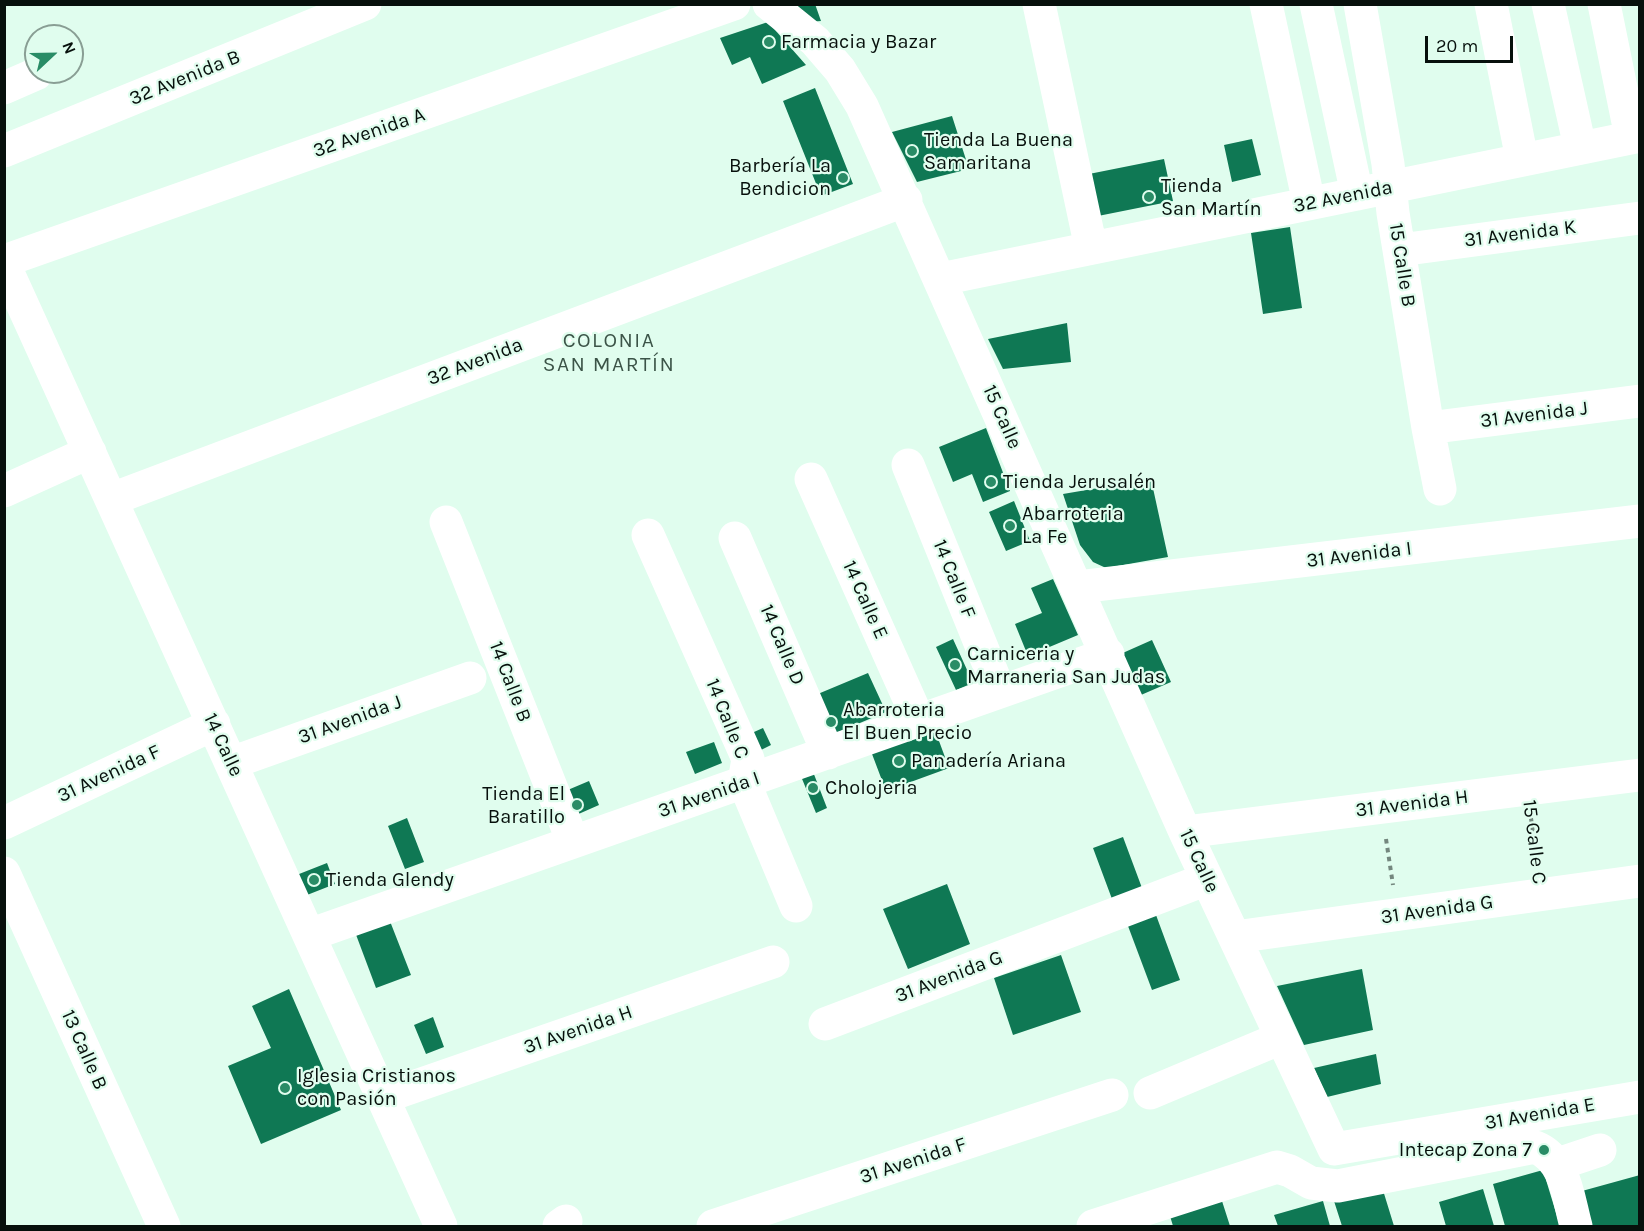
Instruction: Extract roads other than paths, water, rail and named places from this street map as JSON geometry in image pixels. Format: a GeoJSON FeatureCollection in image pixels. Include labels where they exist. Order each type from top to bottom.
{"type":"FeatureCollection","features":[{"type":"Feature","properties":{"kind":"street","name":"32 Avenida B"},"geometry":{"type":"LineString","coordinates":[[4,151],[365,4]]}},
{"type":"Feature","properties":{"kind":"street","name":"32 Avenida A"},"geometry":{"type":"LineString","coordinates":[[4,262],[734,4]]}},
{"type":"Feature","properties":{"kind":"street","name":"15 Calle"},"geometry":{"type":"LineString","coordinates":[[768,4],[815,41],[840,69],[862,106],[1108,654],[1185,832],[1334,1149]]}},
{"type":"Feature","properties":{"kind":"street"},"geometry":{"type":"LineString","coordinates":[[1039,4],[1091,248]]}},
{"type":"Feature","properties":{"kind":"street"},"geometry":{"type":"LineString","coordinates":[[1266,4],[1309,204]]}},
{"type":"Feature","properties":{"kind":"street"},"geometry":{"type":"LineString","coordinates":[[1316,4],[1357,194]]}},
{"type":"Feature","properties":{"kind":"street","name":"15 Calle B"},"geometry":{"type":"LineString","coordinates":[[1360,4],[1428,428],[1440,489]]}},
{"type":"Feature","properties":{"kind":"street"},"geometry":{"type":"LineString","coordinates":[[1491,4],[1522,159]]}},
{"type":"Feature","properties":{"kind":"street"},"geometry":{"type":"LineString","coordinates":[[1548,4],[1580,147]]}},
{"type":"Feature","properties":{"kind":"street"},"geometry":{"type":"LineString","coordinates":[[1604,4],[1635,137]]}},
{"type":"Feature","properties":{"kind":"street"},"geometry":{"type":"LineString","coordinates":[[4,88],[24,79]]}},
{"type":"Feature","properties":{"kind":"street","name":"32 Avenida"},"geometry":{"type":"LineString","coordinates":[[941,279],[1635,137]]}},
{"type":"Feature","properties":{"kind":"street","name":"32 Avenida"},"geometry":{"type":"LineString","coordinates":[[112,499],[906,200]]}},
{"type":"Feature","properties":{"kind":"street","name":"31 Avenida K"},"geometry":{"type":"LineString","coordinates":[[1400,249],[1640,218]]}},
{"type":"Feature","properties":{"kind":"street","name":"14 Calle"},"geometry":{"type":"LineString","coordinates":[[4,262],[441,1227]]}},
{"type":"Feature","properties":{"kind":"street","name":"31 Avenida J"},"geometry":{"type":"LineString","coordinates":[[1428,428],[1640,402]]}},
{"type":"Feature","properties":{"kind":"street"},"geometry":{"type":"LineString","coordinates":[[4,491],[90,452]]}},
{"type":"Feature","properties":{"kind":"street","name":"14 Calle F"},"geometry":{"type":"LineString","coordinates":[[908,465],[1000,692]]}},
{"type":"Feature","properties":{"kind":"street","name":"14 Calle E"},"geometry":{"type":"LineString","coordinates":[[811,478],[920,721]]}},
{"type":"Feature","properties":{"kind":"street","name":"31 Avenida I"},"geometry":{"type":"LineString","coordinates":[[1078,587],[1640,521]]}},
{"type":"Feature","properties":{"kind":"street","name":"14 Calle B"},"geometry":{"type":"LineString","coordinates":[[447,522],[573,842]]}},
{"type":"Feature","properties":{"kind":"street","name":"14 Calle C"},"geometry":{"type":"LineString","coordinates":[[648,535],[748,759],[744,782],[796,906]]}},
{"type":"Feature","properties":{"kind":"street","name":"14 Calle D"},"geometry":{"type":"LineString","coordinates":[[735,538],[828,753]]}},
{"type":"Feature","properties":{"kind":"street","name":"31 Avenida I"},"geometry":{"type":"LineString","coordinates":[[309,935],[1108,654]]}},
{"type":"Feature","properties":{"kind":"street","name":"31 Avenida J"},"geometry":{"type":"LineString","coordinates":[[231,763],[470,678]]}},
{"type":"Feature","properties":{"kind":"street","name":"31 Avenida F"},"geometry":{"type":"LineString","coordinates":[[4,823],[214,724]]}},
{"type":"Feature","properties":{"kind":"street","name":"31 Avenida H"},"geometry":{"type":"LineString","coordinates":[[1185,832],[1640,775]]}},
{"type":"Feature","properties":{"kind":"street","name":"13 Calle B"},"geometry":{"type":"LineString","coordinates":[[4,873],[165,1227]]}},
{"type":"Feature","properties":{"kind":"street","name":"31 Avenida G"},"geometry":{"type":"LineString","coordinates":[[825,1024],[1207,879]]}},
{"type":"Feature","properties":{"kind":"street","name":"31 Avenida G"},"geometry":{"type":"LineString","coordinates":[[1235,938],[1640,881]]}},
{"type":"Feature","properties":{"kind":"street","name":"31 Avenida H"},"geometry":{"type":"LineString","coordinates":[[384,1097],[773,962]]}},
{"type":"Feature","properties":{"kind":"street"},"geometry":{"type":"LineString","coordinates":[[1150,1092],[1281,1038]]}},
{"type":"Feature","properties":{"kind":"street","name":"31 Avenida F"},"geometry":{"type":"LineString","coordinates":[[713,1227],[1112,1095]]}},
{"type":"Feature","properties":{"kind":"street","name":"31 Avenida E"},"geometry":{"type":"LineString","coordinates":[[1334,1149],[1640,1097]]}},
{"type":"Feature","properties":{"kind":"street"},"geometry":{"type":"LineString","coordinates":[[1092,1227],[1277,1167],[1290,1171],[1311,1183],[1338,1186],[1536,1147],[1545,1151],[1558,1164],[1576,1227]]}},
{"type":"Feature","properties":{"kind":"street"},"geometry":{"type":"LineString","coordinates":[[1558,1164],[1600,1150]]}},
{"type":"Feature","properties":{"kind":"place","name":"Farmacia y Bazar"},"geometry":{"type":"Point","coordinates":[769,42]}},
{"type":"Feature","properties":{"kind":"place","name":"Tienda La Buena Samaritana"},"geometry":{"type":"Point","coordinates":[912,151]}},
{"type":"Feature","properties":{"kind":"place","name":"Barbería La Bendicion"},"geometry":{"type":"Point","coordinates":[843,178]}},
{"type":"Feature","properties":{"kind":"place","name":"Tienda San Martín"},"geometry":{"type":"Point","coordinates":[1149,197]}},
{"type":"Feature","properties":{"kind":"place","name":"Tienda Jerusalén"},"geometry":{"type":"Point","coordinates":[991,482]}},
{"type":"Feature","properties":{"kind":"place","name":"Abarroteria La Fe"},"geometry":{"type":"Point","coordinates":[1010,526]}},
{"type":"Feature","properties":{"kind":"place","name":"Carniceria y Marraneria San Judas"},"geometry":{"type":"Point","coordinates":[955,665]}},
{"type":"Feature","properties":{"kind":"place","name":"Abarroteria El Buen Precio"},"geometry":{"type":"Point","coordinates":[831,722]}},
{"type":"Feature","properties":{"kind":"place","name":"Panadería Ariana"},"geometry":{"type":"Point","coordinates":[899,761]}},
{"type":"Feature","properties":{"kind":"place","name":"Cholojeria"},"geometry":{"type":"Point","coordinates":[813,788]}},
{"type":"Feature","properties":{"kind":"place","name":"Tienda El Baratillo"},"geometry":{"type":"Point","coordinates":[577,805]}},
{"type":"Feature","properties":{"kind":"place","name":"Tienda Glendy"},"geometry":{"type":"Point","coordinates":[314,880]}},
{"type":"Feature","properties":{"kind":"place","name":"Iglesia Cristianos con Pasión"},"geometry":{"type":"Point","coordinates":[285,1088]}},
{"type":"Feature","properties":{"kind":"place","name":"Intecap Zona 7"},"geometry":{"type":"Point","coordinates":[1544,1150]}},
{"type":"Feature","properties":{"kind":"district","name":"COLONIA SAN MARTÍN"},"geometry":{"type":"Point","coordinates":[609,353]}}]}
